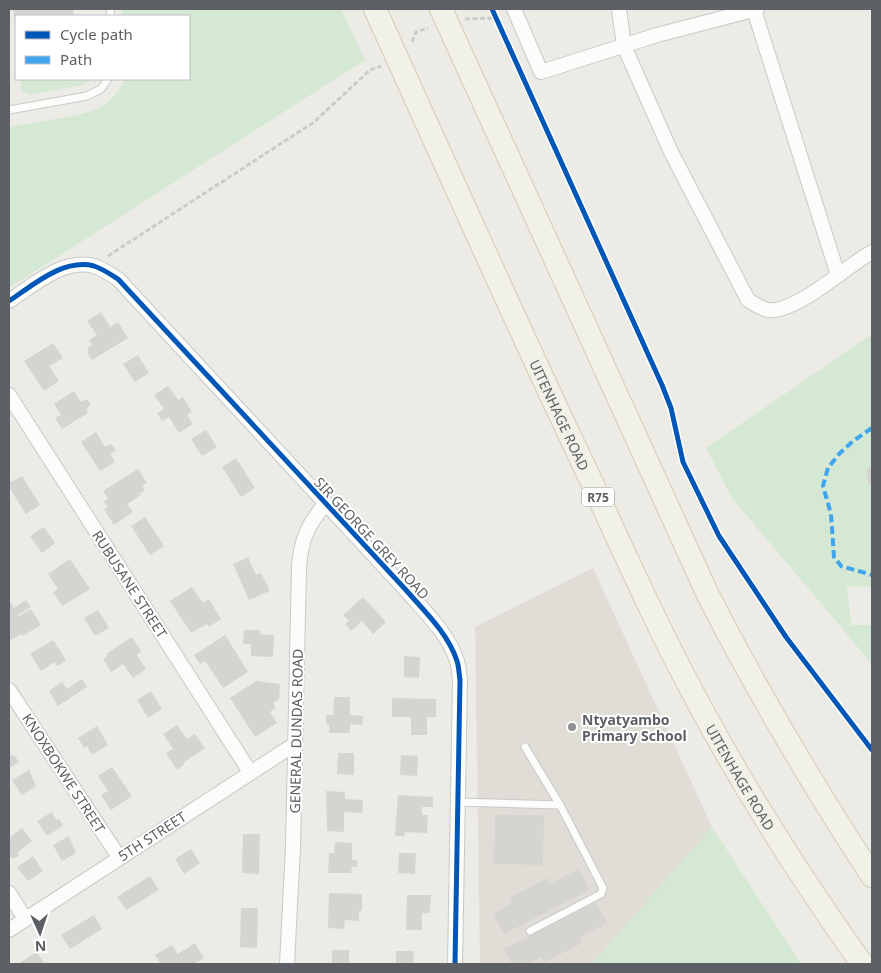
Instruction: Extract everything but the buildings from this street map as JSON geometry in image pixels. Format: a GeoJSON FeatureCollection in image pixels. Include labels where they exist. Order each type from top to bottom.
{"type":"FeatureCollection","features":[{"type":"Feature","properties":{"kind":"main road","name":"UITENHAGE ROAD"},"geometry":{"type":"LineString","coordinates":[[375,9],[563,422],[665,638],[734,768],[783,847],[862,964]]}},
{"type":"Feature","properties":{"kind":"main road"},"geometry":{"type":"LineString","coordinates":[[444,15],[708,595],[742,663],[793,752],[872,876]]}},
{"type":"Feature","properties":{"kind":"street"},"geometry":{"type":"LineString","coordinates":[[514,9],[541,72],[657,35],[755,9],[838,275]]}},
{"type":"Feature","properties":{"kind":"street"},"geometry":{"type":"LineString","coordinates":[[619,9],[624,46],[672,152],[748,300],[761,308],[775,310],[802,299],[872,252]]}},
{"type":"Feature","properties":{"kind":"street"},"geometry":{"type":"LineString","coordinates":[[9,302],[48,276],[61,270],[77,265],[92,266]]}},
{"type":"Feature","properties":{"kind":"street","name":"SIR GEORGE GREY ROAD"},"geometry":{"type":"LineString","coordinates":[[92,266],[118,279],[430,618],[452,647],[458,662],[460,680],[455,964]]}},
{"type":"Feature","properties":{"kind":"street","name":"RUBUSANE STREET"},"geometry":{"type":"LineString","coordinates":[[9,395],[250,772]]}},
{"type":"Feature","properties":{"kind":"street","name":"GENERAL DUNDAS ROAD"},"geometry":{"type":"LineString","coordinates":[[287,964],[293,847],[300,552],[312,520],[325,504]]}},
{"type":"Feature","properties":{"kind":"street","name":"KNOXBOKWE STREET"},"geometry":{"type":"LineString","coordinates":[[9,690],[120,857]]}},
{"type":"Feature","properties":{"kind":"street","name":"5TH STREET"},"geometry":{"type":"LineString","coordinates":[[9,930],[295,744]]}},
{"type":"Feature","properties":{"kind":"street"},"geometry":{"type":"LineString","coordinates":[[9,894],[26,919]]}},
{"type":"Feature","properties":{"kind":"lane"},"geometry":{"type":"LineString","coordinates":[[9,110],[87,96],[100,88],[107,80]]}},
{"type":"Feature","properties":{"kind":"lane"},"geometry":{"type":"LineString","coordinates":[[525,747],[560,805],[603,888],[601,894],[530,931]]}},
{"type":"Feature","properties":{"kind":"lane"},"geometry":{"type":"LineString","coordinates":[[457,802],[560,805]]}},
{"type":"Feature","properties":{"kind":"path"},"geometry":{"type":"LineString","coordinates":[[92,266],[314,122],[370,70],[407,54],[416,32],[444,15],[494,18],[492,9]]}},
{"type":"Feature","properties":{"kind":"shaded area","name":"Ntyatyambo Primary School"},"geometry":{"type":"Polygon","coordinates":[[[593,568],[712,827],[592,964],[480,964],[475,627],[593,568]]]}},
{"type":"Feature","properties":{"kind":"green space"},"geometry":{"type":"Polygon","coordinates":[[[121,9],[341,9],[365,60],[9,288],[9,127],[87,113],[105,104],[112,98],[124,80],[190,80],[190,15],[123,15],[121,9]]]}},
{"type":"Feature","properties":{"kind":"green space"},"geometry":{"type":"Polygon","coordinates":[[[21,80],[90,80],[83,85],[29,95],[21,90],[21,80]]]}},
{"type":"Feature","properties":{"kind":"green space"},"geometry":{"type":"Polygon","coordinates":[[[872,334],[872,587],[847,586],[851,625],[872,625],[872,664],[732,498],[706,448],[872,334]]]}},
{"type":"Feature","properties":{"kind":"green space"},"geometry":{"type":"Polygon","coordinates":[[[712,827],[801,964],[592,964],[712,827]]]}},
{"type":"Feature","properties":{"kind":"marked path"},"geometry":{"type":"LineString","coordinates":[[872,428],[853,441],[839,454],[828,468],[823,486],[831,514],[834,557],[841,566],[872,575]]}},
{"type":"Feature","properties":{"kind":"cycle path"},"geometry":{"type":"LineString","coordinates":[[492,9],[662,385],[671,408],[683,462],[719,536],[786,637],[872,750]]}},
{"type":"Feature","properties":{"kind":"cycle path"},"geometry":{"type":"LineString","coordinates":[[9,301],[48,275],[71,266],[94,266],[118,279],[406,590],[442,632],[457,661],[460,680],[455,964]]}},
{"type":"Feature","properties":{"kind":"place","name":"Ntyatyambo Primary School"},"geometry":{"type":"Point","coordinates":[572,727]}}]}
